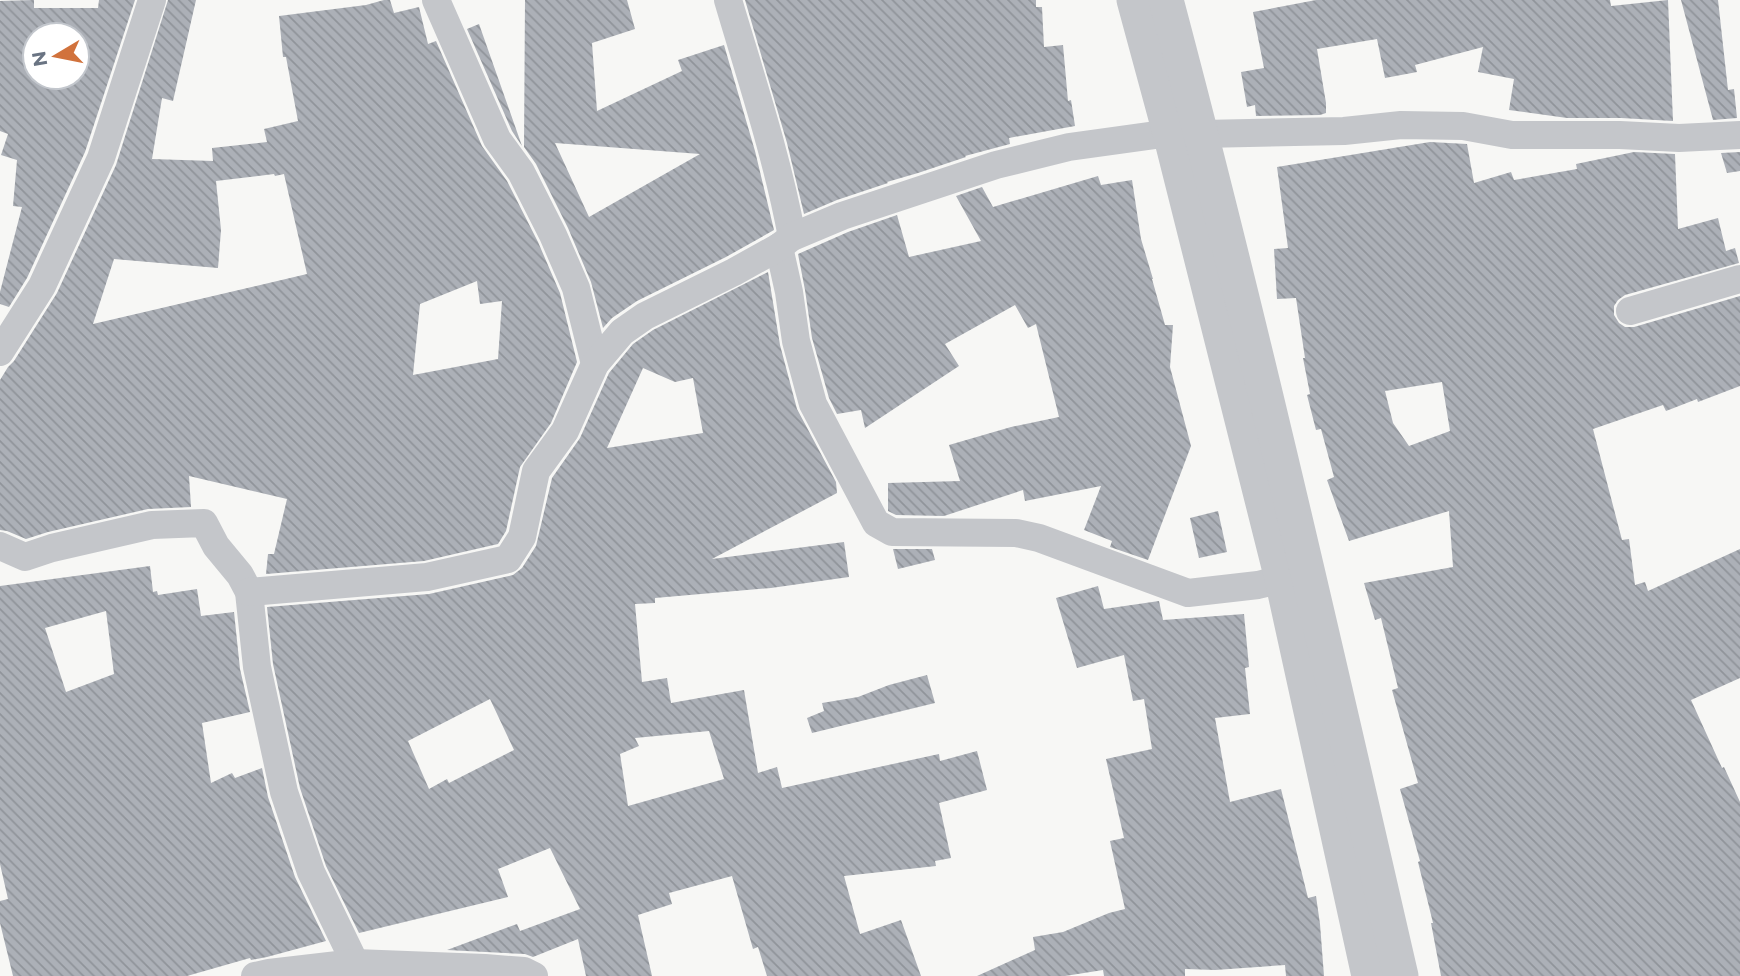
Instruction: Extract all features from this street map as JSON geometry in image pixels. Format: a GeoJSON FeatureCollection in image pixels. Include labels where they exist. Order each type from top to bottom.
{"type":"FeatureCollection","features":[{"type":"Feature","properties":{"kind":"street"},"geometry":{"type":"LineString","coordinates":[[0,352],[42,286],[101,158],[152,0]]}},
{"type":"Feature","properties":{"kind":"street"},"geometry":{"type":"LineString","coordinates":[[436,0],[497,139],[522,172],[553,234],[576,288],[595,364]]}},
{"type":"Feature","properties":{"kind":"street"},"geometry":{"type":"LineString","coordinates":[[728,0],[787,209],[785,242],[789,292],[796,341],[813,404],[876,523],[892,532],[1016,534],[1039,538],[1188,593],[1258,585],[1282,579]]}},
{"type":"Feature","properties":{"kind":"street"},"geometry":{"type":"LineString","coordinates":[[1134,0],[1186,134],[1304,554],[1401,976]]}},
{"type":"Feature","properties":{"kind":"street"},"geometry":{"type":"LineString","coordinates":[[1166,0],[1186,134],[1369,976]]}},
{"type":"Feature","properties":{"kind":"street"},"geometry":{"type":"LineString","coordinates":[[249,592],[427,577],[508,559],[522,537],[536,471],[565,430],[595,364],[622,332],[645,316],[734,272],[785,242],[842,216],[996,165],[1069,147],[1186,134],[1344,131],[1401,125],[1463,126],[1512,135],[1679,138],[1740,135]]}},
{"type":"Feature","properties":{"kind":"street"},"geometry":{"type":"LineString","coordinates":[[1630,311],[1740,279]]}},
{"type":"Feature","properties":{"kind":"street"},"geometry":{"type":"LineString","coordinates":[[0,546],[25,557],[52,548],[152,525],[204,523],[216,546],[240,575],[249,592],[257,667],[284,792],[311,872],[356,970]]}},
{"type":"Feature","properties":{"kind":"street"},"geometry":{"type":"LineString","coordinates":[[255,976],[269,973],[485,968],[524,971],[534,976]]}},
{"type":"Feature","properties":{"kind":"building"},"geometry":{"type":"Polygon","coordinates":[[[34,0],[34,8],[98,8],[99,0],[135,0],[85,152],[27,278],[9,307],[0,304],[0,292],[22,207],[13,206],[17,160],[1,155],[8,134],[0,131],[0,1],[34,0]]]}},
{"type":"Feature","properties":{"kind":"building"},"geometry":{"type":"Polygon","coordinates":[[[168,0],[196,0],[173,101],[162,98],[152,159],[213,161],[212,148],[267,142],[264,129],[298,121],[286,57],[283,57],[279,16],[366,5],[384,0],[390,0],[394,13],[419,7],[428,44],[436,41],[482,146],[507,181],[538,242],[560,293],[577,362],[551,423],[520,467],[506,531],[498,544],[424,561],[266,574],[268,554],[274,554],[287,499],[189,476],[191,507],[148,509],[26,539],[0,530],[0,380],[57,293],[116,165],[168,0]],[[284,174],[216,181],[221,230],[218,268],[114,259],[93,324],[307,274],[284,174]],[[477,281],[420,304],[413,375],[498,359],[502,301],[480,304],[477,281]]]}},
{"type":"Feature","properties":{"kind":"building"},"geometry":{"type":"Polygon","coordinates":[[[525,0],[627,0],[635,29],[592,43],[597,111],[682,71],[678,60],[724,45],[755,151],[774,230],[637,301],[612,318],[603,328],[591,282],[568,228],[536,164],[524,147],[525,0]],[[555,143],[589,217],[700,154],[555,143]]]}},
{"type":"Feature","properties":{"kind":"building"},"geometry":{"type":"Polygon","coordinates":[[[745,0],[1036,0],[1036,7],[1042,7],[1044,47],[1063,45],[1068,101],[1071,100],[1075,126],[1009,138],[1010,144],[887,182],[804,214],[787,143],[745,0]]]}},
{"type":"Feature","properties":{"kind":"building"},"geometry":{"type":"Polygon","coordinates":[[[1316,0],[1610,0],[1611,6],[1668,0],[1673,121],[1567,118],[1509,110],[1514,79],[1478,72],[1483,47],[1415,65],[1417,72],[1385,78],[1377,39],[1317,49],[1326,113],[1256,116],[1255,105],[1247,107],[1241,72],[1264,68],[1253,12],[1316,0]]]}},
{"type":"Feature","properties":{"kind":"building"},"geometry":{"type":"Polygon","coordinates":[[[1681,0],[1718,0],[1728,90],[1734,89],[1737,118],[1713,120],[1681,0]]]}},
{"type":"Feature","properties":{"kind":"building"},"geometry":{"type":"Polygon","coordinates":[[[479,24],[522,146],[512,131],[467,29],[479,24]]]}},
{"type":"Feature","properties":{"kind":"building"},"geometry":{"type":"Polygon","coordinates":[[[1430,142],[1467,144],[1474,183],[1511,172],[1514,180],[1577,169],[1576,164],[1634,152],[1675,154],[1678,229],[1718,218],[1726,251],[1735,248],[1739,263],[1625,295],[1614,306],[1614,315],[1625,327],[1634,327],[1740,296],[1740,386],[1698,402],[1697,399],[1666,411],[1663,405],[1593,429],[1622,540],[1629,539],[1635,585],[1645,582],[1648,591],[1740,549],[1740,678],[1691,700],[1740,802],[1740,976],[1441,976],[1433,923],[1418,862],[1420,861],[1400,789],[1418,783],[1392,690],[1398,688],[1381,618],[1375,620],[1364,583],[1453,567],[1449,511],[1349,541],[1327,480],[1334,477],[1321,429],[1316,430],[1307,395],[1310,394],[1296,298],[1277,299],[1274,249],[1288,248],[1277,167],[1430,142]],[[1442,382],[1385,391],[1393,423],[1409,446],[1450,431],[1442,382]]]}},
{"type":"Feature","properties":{"kind":"building"},"geometry":{"type":"Polygon","coordinates":[[[1740,152],[1740,171],[1727,173],[1721,153],[1740,152]]]}},
{"type":"Feature","properties":{"kind":"building"},"geometry":{"type":"Polygon","coordinates":[[[1098,176],[1101,185],[1132,180],[1141,239],[1165,325],[1173,325],[1170,367],[1191,446],[1148,560],[1110,547],[1112,541],[1084,530],[1101,486],[1025,501],[1023,490],[944,516],[896,515],[888,511],[888,483],[960,481],[949,445],[1011,427],[1059,417],[1036,324],[1028,328],[1015,305],[945,344],[959,366],[865,428],[861,410],[837,414],[829,398],[812,338],[798,254],[848,232],[897,215],[909,257],[981,241],[956,196],[982,187],[993,207],[1098,176]]]}},
{"type":"Feature","properties":{"kind":"building"},"geometry":{"type":"Polygon","coordinates":[[[768,272],[780,345],[797,409],[836,482],[837,493],[712,559],[844,542],[849,577],[771,588],[655,598],[655,603],[635,604],[642,682],[667,678],[671,703],[744,690],[758,773],[777,767],[782,788],[939,754],[940,761],[977,751],[987,790],[939,803],[951,858],[935,861],[936,866],[844,876],[860,934],[901,920],[921,976],[767,976],[758,947],[753,949],[732,876],[669,893],[672,904],[638,915],[652,976],[586,976],[578,939],[533,957],[525,954],[447,950],[517,924],[520,931],[580,909],[550,848],[498,869],[508,897],[359,933],[326,866],[300,788],[273,664],[267,607],[429,594],[513,575],[522,568],[536,546],[552,478],[580,438],[609,373],[633,344],[653,330],[768,272]],[[643,368],[607,448],[703,433],[693,378],[675,382],[643,368]],[[490,699],[408,741],[429,789],[447,779],[449,783],[514,750],[490,699]],[[709,731],[635,738],[639,746],[620,754],[628,806],[724,779],[709,731]]]}},
{"type":"Feature","properties":{"kind":"building"},"geometry":{"type":"Polygon","coordinates":[[[1218,511],[1227,552],[1199,558],[1190,518],[1218,511]]]}},
{"type":"Feature","properties":{"kind":"building"},"geometry":{"type":"Polygon","coordinates":[[[893,549],[932,549],[935,560],[898,569],[893,549]]]}},
{"type":"Feature","properties":{"kind":"building"},"geometry":{"type":"Polygon","coordinates":[[[150,566],[153,592],[157,591],[158,595],[197,589],[201,616],[234,612],[240,669],[250,712],[202,723],[211,783],[232,773],[235,778],[262,768],[268,797],[295,877],[326,941],[187,976],[13,976],[0,923],[0,901],[8,899],[0,864],[0,586],[150,566]],[[106,611],[45,628],[66,692],[114,674],[106,611]]]}},
{"type":"Feature","properties":{"kind":"building"},"geometry":{"type":"Polygon","coordinates":[[[1098,586],[1104,609],[1159,601],[1163,620],[1244,614],[1249,667],[1245,668],[1250,714],[1215,718],[1230,802],[1281,789],[1308,898],[1316,896],[1324,976],[1286,976],[1285,965],[1215,970],[1185,969],[1185,976],[1104,976],[1103,970],[1065,976],[977,976],[1035,950],[1033,937],[1063,932],[1125,909],[1110,841],[1124,838],[1106,759],[1152,749],[1144,699],[1133,701],[1124,655],[1077,668],[1056,598],[1098,586]]]}},
{"type":"Feature","properties":{"kind":"building"},"geometry":{"type":"Polygon","coordinates":[[[927,675],[935,703],[812,733],[807,718],[824,711],[822,703],[858,697],[927,675]]]}}]}
